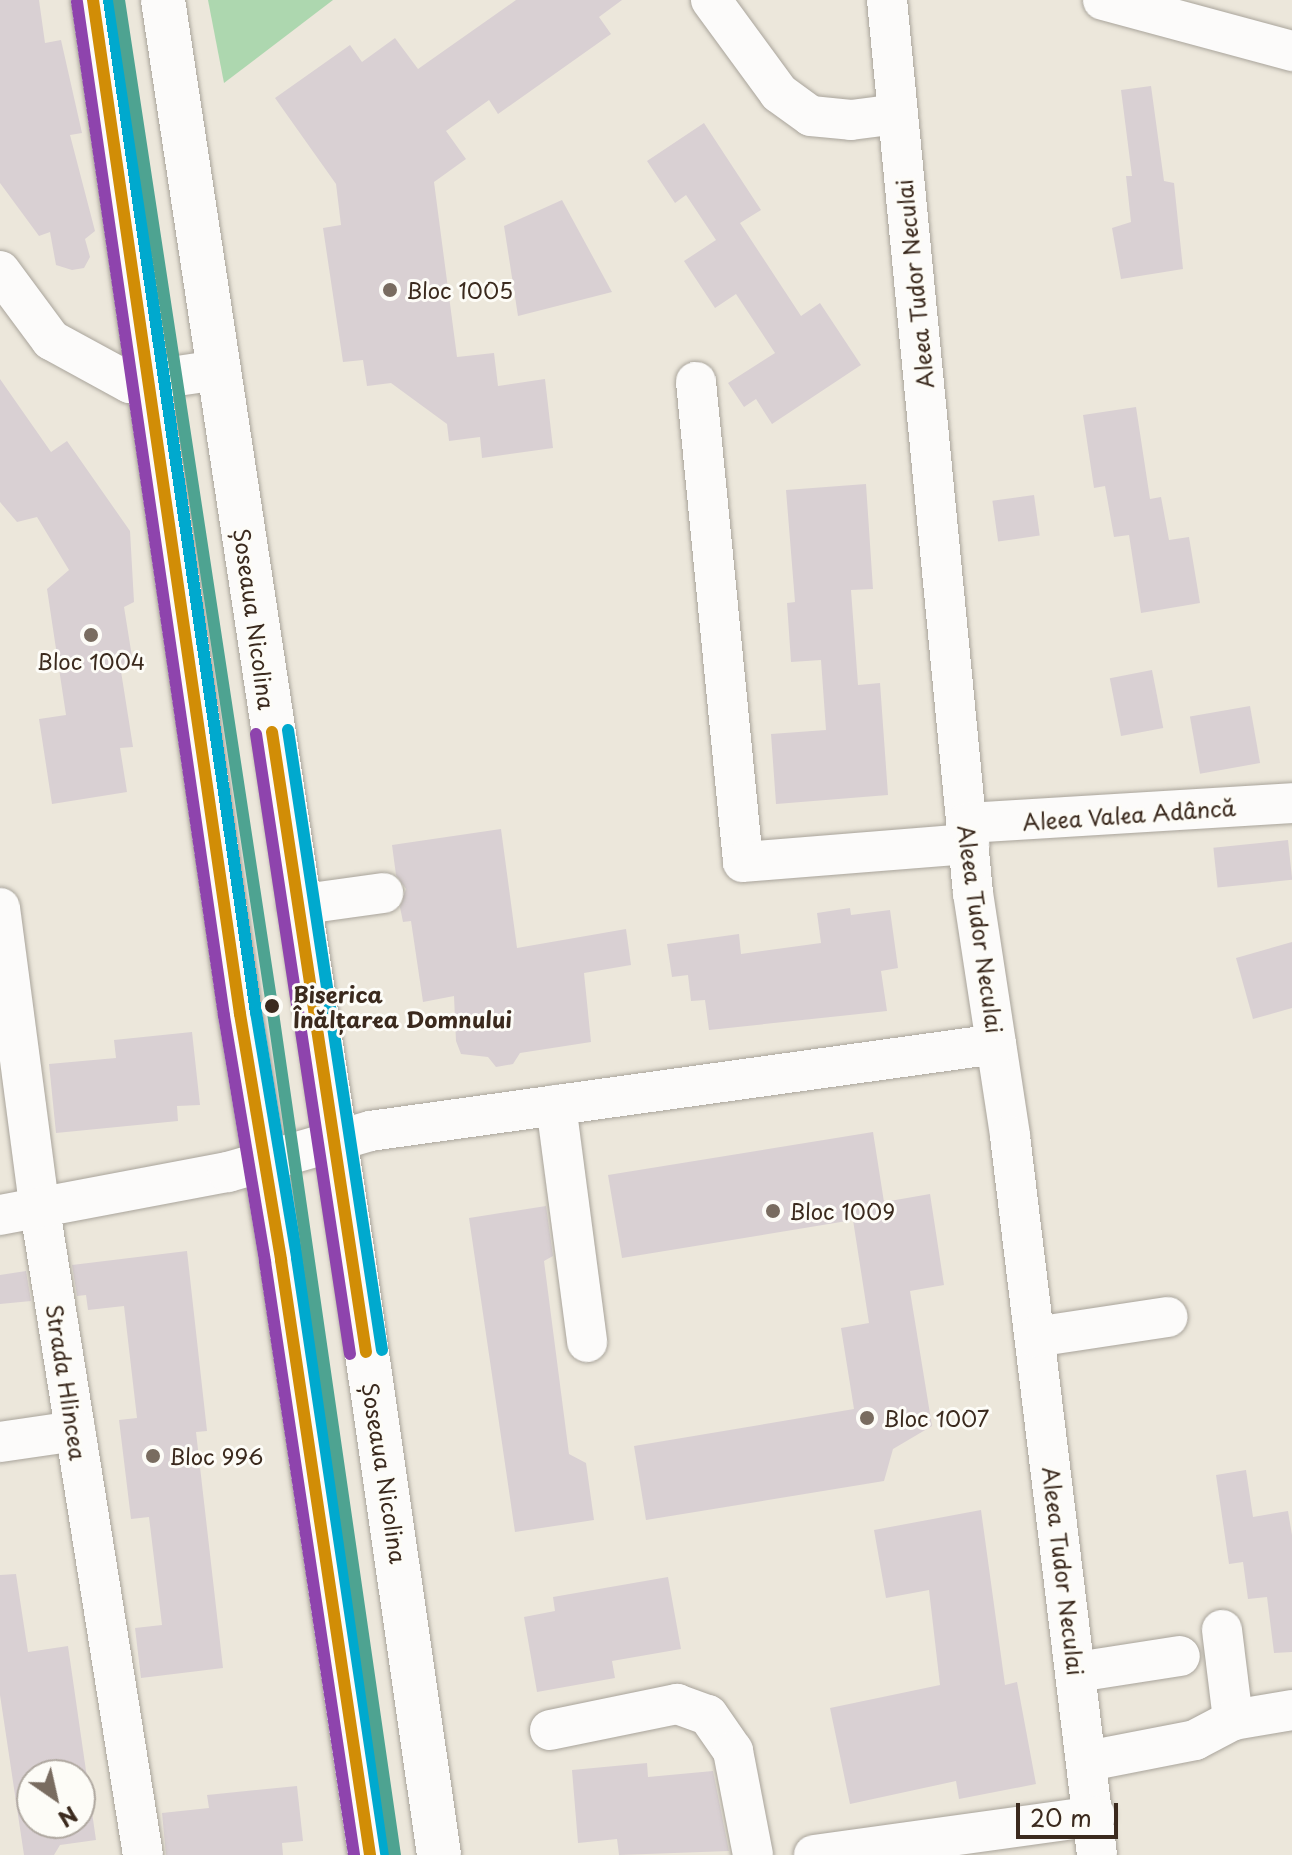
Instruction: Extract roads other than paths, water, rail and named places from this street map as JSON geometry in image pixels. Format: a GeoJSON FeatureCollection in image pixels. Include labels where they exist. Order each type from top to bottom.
{"type":"FeatureCollection","features":[{"type":"Feature","properties":{"kind":"main road"},"geometry":{"type":"LineString","coordinates":[[93,0],[264,1163],[370,1855]]}},
{"type":"Feature","properties":{"kind":"main road","name":"Șoseaua Nicolina"},"geometry":{"type":"LineString","coordinates":[[163,0],[439,1855]]}},
{"type":"Feature","properties":{"kind":"street"},"geometry":{"type":"LineString","coordinates":[[711,0],[779,93],[811,116],[851,120],[898,114]]}},
{"type":"Feature","properties":{"kind":"street","name":"Aleea Tudor Neculai"},"geometry":{"type":"LineString","coordinates":[[887,0],[973,893],[1035,1337],[1096,1836]]}},
{"type":"Feature","properties":{"kind":"street"},"geometry":{"type":"LineString","coordinates":[[1103,0],[1292,51]]}},
{"type":"Feature","properties":{"kind":"street"},"geometry":{"type":"LineString","coordinates":[[0,271],[51,340],[130,383],[218,370]]}},
{"type":"Feature","properties":{"kind":"street","name":"Aleea Valea Adâncă"},"geometry":{"type":"LineString","coordinates":[[696,382],[743,862],[968,834],[1292,803]]}},
{"type":"Feature","properties":{"kind":"street"},"geometry":{"type":"LineString","coordinates":[[297,905],[383,893]]}},
{"type":"Feature","properties":{"kind":"street","name":"Strada Hlincea"},"geometry":{"type":"LineString","coordinates":[[0,908],[27,1010],[40,1210],[143,1855]]}},
{"type":"Feature","properties":{"kind":"street"},"geometry":{"type":"LineString","coordinates":[[0,1215],[40,1210],[264,1163],[370,1131],[996,1044]]}},
{"type":"Feature","properties":{"kind":"street"},"geometry":{"type":"LineString","coordinates":[[556,1105],[587,1342]]}},
{"type":"Feature","properties":{"kind":"street"},"geometry":{"type":"LineString","coordinates":[[1035,1337],[1167,1317]]}},
{"type":"Feature","properties":{"kind":"street"},"geometry":{"type":"LineString","coordinates":[[0,1442],[75,1431]]}},
{"type":"Feature","properties":{"kind":"street"},"geometry":{"type":"LineString","coordinates":[[1222,1630],[1233,1720]]}},
{"type":"Feature","properties":{"kind":"street"},"geometry":{"type":"LineString","coordinates":[[1077,1672],[1180,1656]]}},
{"type":"Feature","properties":{"kind":"street"},"geometry":{"type":"LineString","coordinates":[[550,1730],[677,1704],[708,1715],[733,1751],[753,1855]]}},
{"type":"Feature","properties":{"kind":"street"},"geometry":{"type":"LineString","coordinates":[[1088,1761],[1195,1740],[1233,1720],[1292,1710]]}},
{"type":"Feature","properties":{"kind":"street"},"geometry":{"type":"LineString","coordinates":[[814,1855],[1096,1836]]}},
{"type":"Feature","properties":{"kind":"place","name":"Bloc 1005"},"geometry":{"type":"Point","coordinates":[390,290]}},
{"type":"Feature","properties":{"kind":"place","name":"Bloc 1004"},"geometry":{"type":"Point","coordinates":[91,635]}},
{"type":"Feature","properties":{"kind":"place","name":"Biserica Înălțarea Domnului"},"geometry":{"type":"Point","coordinates":[272,1006]}},
{"type":"Feature","properties":{"kind":"place","name":"Bloc 1009"},"geometry":{"type":"Point","coordinates":[773,1211]}},
{"type":"Feature","properties":{"kind":"place","name":"Bloc 1007"},"geometry":{"type":"Point","coordinates":[867,1418]}},
{"type":"Feature","properties":{"kind":"place","name":"Bloc 996"},"geometry":{"type":"Point","coordinates":[153,1456]}}]}
